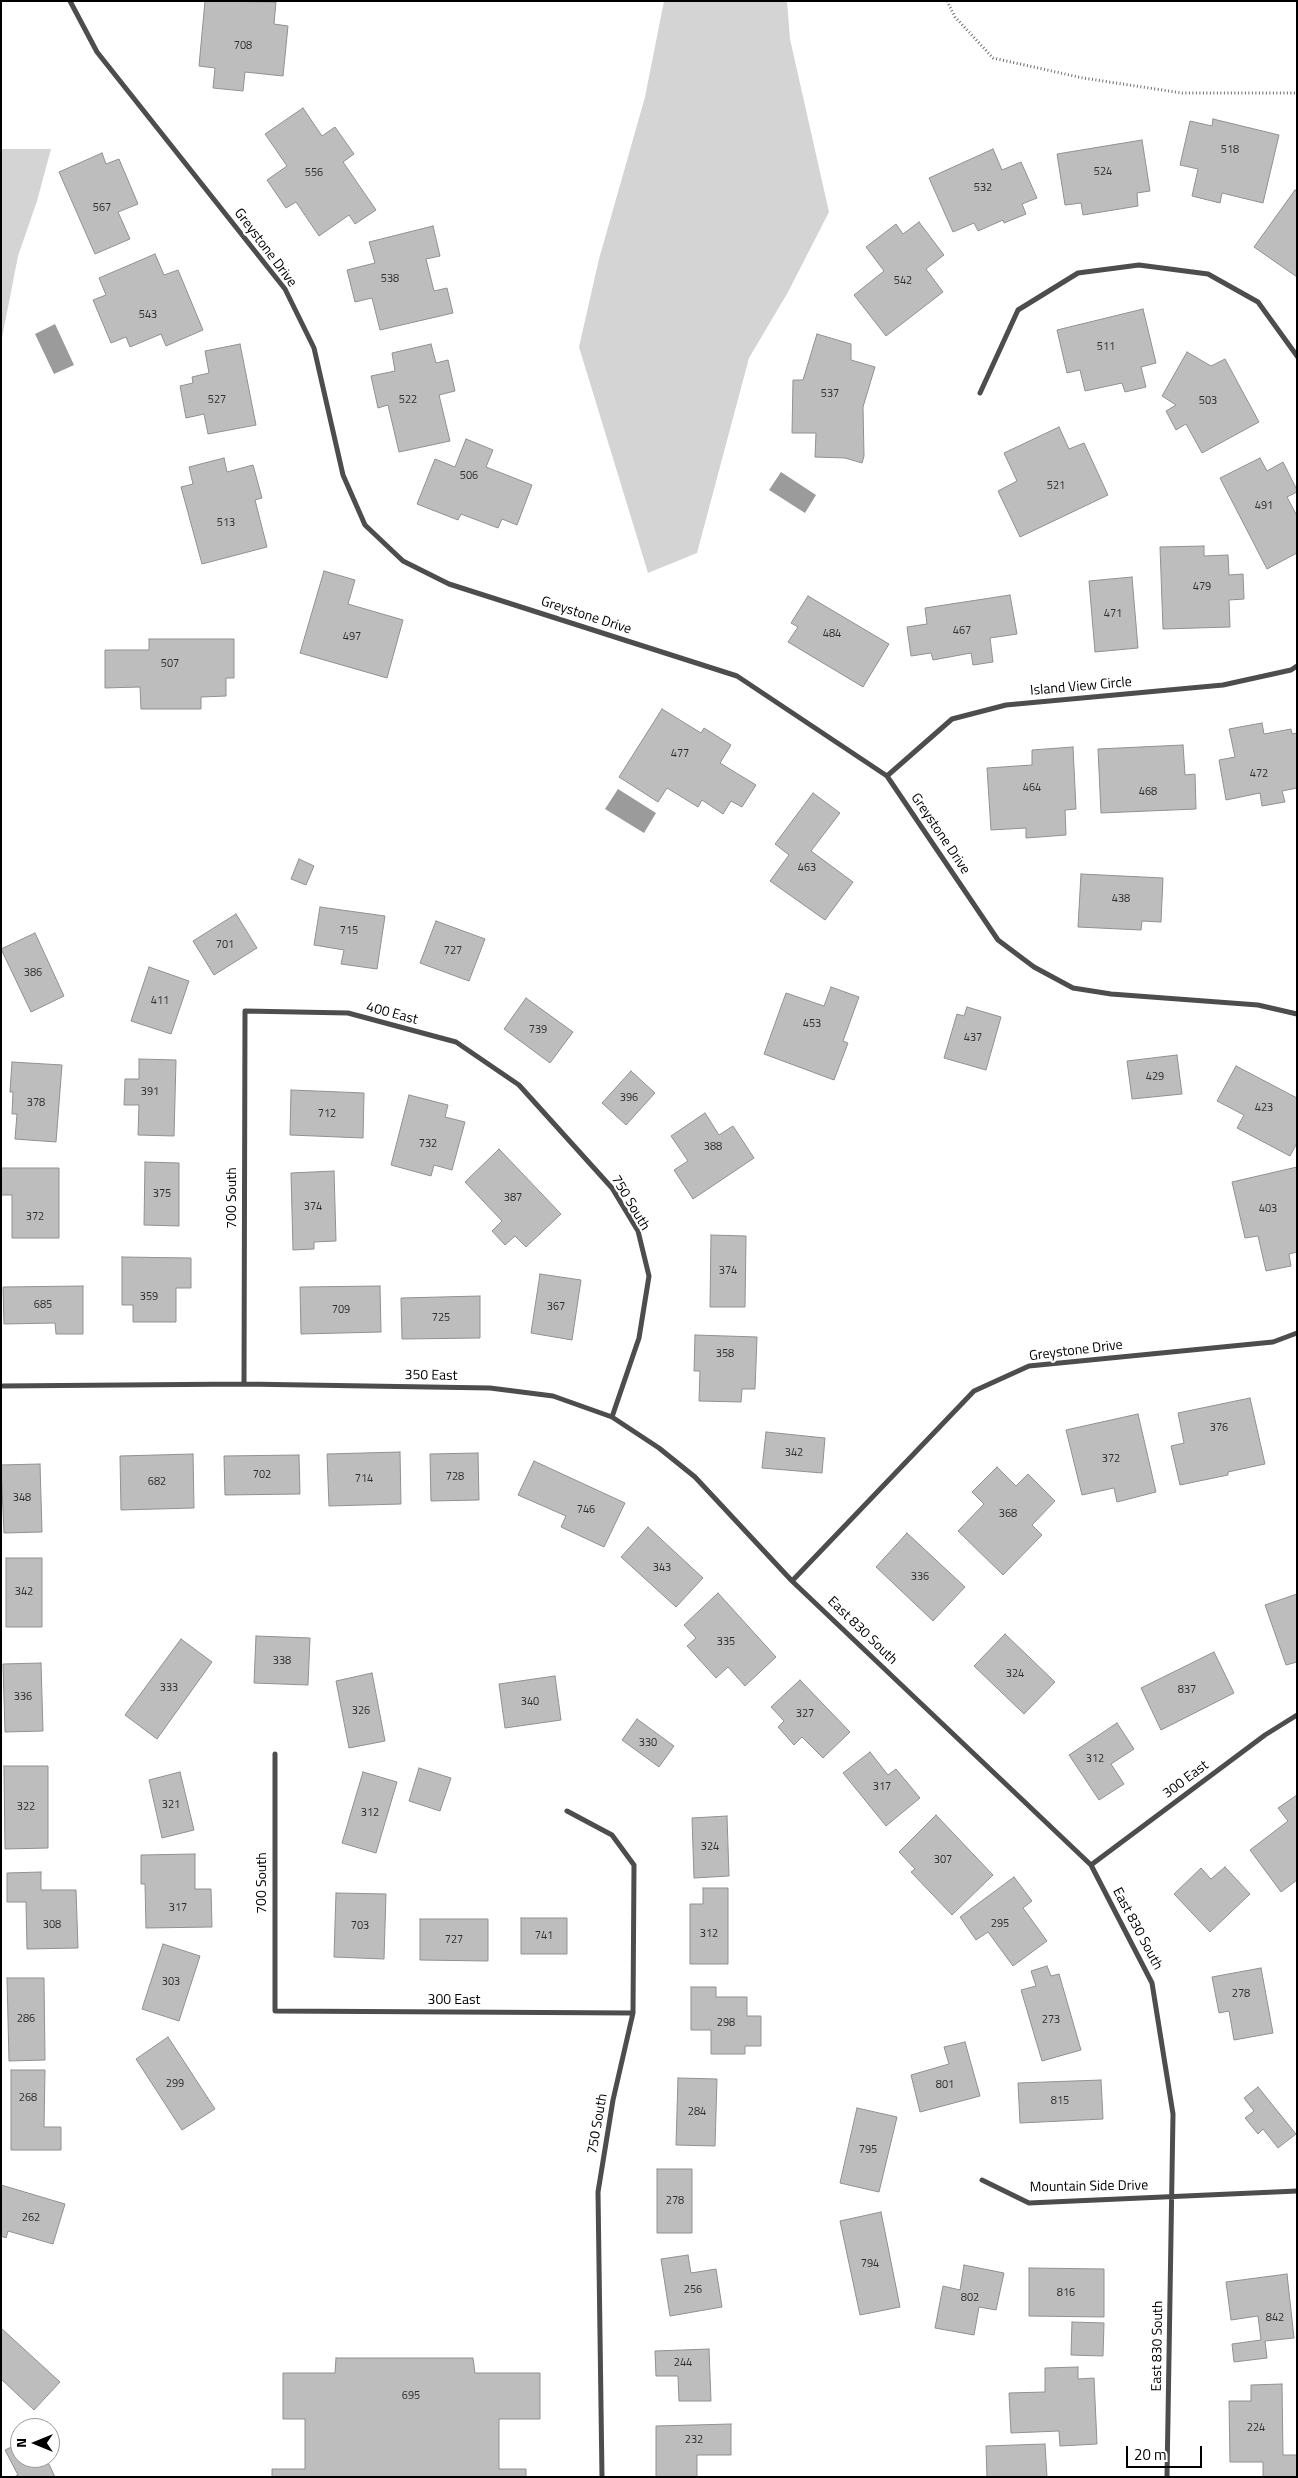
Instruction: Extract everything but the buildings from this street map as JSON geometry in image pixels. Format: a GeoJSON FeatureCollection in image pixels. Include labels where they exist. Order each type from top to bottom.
{"type":"FeatureCollection","features":[{"type":"Feature","properties":{"kind":"street","name":"Greystone Drive"},"geometry":{"type":"LineString","coordinates":[[70,1],[97,52],[285,290],[314,348],[343,475],[365,525],[403,561],[449,584],[737,676],[887,776],[998,940],[1034,967],[1073,988],[1110,994],[1258,1004],[1297,1014]]}},
{"type":"Feature","properties":{"kind":"street"},"geometry":{"type":"LineString","coordinates":[[980,393],[1018,310],[1078,272],[1139,266],[1208,274],[1258,302],[1297,356]]}},
{"type":"Feature","properties":{"kind":"street","name":"Island View Circle"},"geometry":{"type":"LineString","coordinates":[[887,776],[952,719],[1006,705],[1223,685],[1292,670],[1297,666]]}},
{"type":"Feature","properties":{"kind":"street","name":"400 East"},"geometry":{"type":"LineString","coordinates":[[245,1011],[348,1013],[456,1042],[519,1085]]}},
{"type":"Feature","properties":{"kind":"street","name":"700 South"},"geometry":{"type":"LineString","coordinates":[[244,1384],[245,1011]]}},
{"type":"Feature","properties":{"kind":"street","name":"750 South"},"geometry":{"type":"LineString","coordinates":[[519,1085],[612,1188],[638,1231],[650,1276],[639,1338],[612,1417]]}},
{"type":"Feature","properties":{"kind":"street","name":"Greystone Drive"},"geometry":{"type":"LineString","coordinates":[[792,1581],[974,1391],[1029,1366],[1273,1342],[1297,1333]]}},
{"type":"Feature","properties":{"kind":"street","name":"350 East"},"geometry":{"type":"LineString","coordinates":[[1,1386],[244,1384],[490,1388],[554,1396],[612,1417],[659,1448],[695,1477],[792,1581]]}},
{"type":"Feature","properties":{"kind":"street","name":"East 830 South"},"geometry":{"type":"LineString","coordinates":[[792,1581],[1091,1865],[1152,1983],[1173,2114],[1167,2477]]}},
{"type":"Feature","properties":{"kind":"street","name":"300 East"},"geometry":{"type":"LineString","coordinates":[[1091,1865],[1265,1735],[1297,1715]]}},
{"type":"Feature","properties":{"kind":"street","name":"700 South"},"geometry":{"type":"LineString","coordinates":[[274,1754],[274,2012]]}},
{"type":"Feature","properties":{"kind":"street","name":"750 South"},"geometry":{"type":"LineString","coordinates":[[568,1811],[612,1835],[634,1865],[632,2013],[613,2100],[598,2192],[602,2477]]}},
{"type":"Feature","properties":{"kind":"street","name":"300 East"},"geometry":{"type":"LineString","coordinates":[[274,2012],[632,2013]]}},
{"type":"Feature","properties":{"kind":"street","name":"Mountain Side Drive"},"geometry":{"type":"LineString","coordinates":[[982,2180],[1029,2203],[1297,2191]]}},
{"type":"Feature","properties":{"kind":"path"},"geometry":{"type":"LineString","coordinates":[[947,1],[955,17],[993,58],[1083,78],[1182,93],[1297,93]]}},
{"type":"Feature","properties":{"kind":"shaded area"},"geometry":{"type":"Polygon","coordinates":[[[664,1],[787,1],[790,39],[829,212],[788,292],[749,358],[697,553],[648,573],[579,347],[599,259],[645,97],[664,1]]]}},
{"type":"Feature","properties":{"kind":"shaded area"},"geometry":{"type":"Polygon","coordinates":[[[1,149],[51,149],[37,201],[18,256],[1,343],[1,149]]]}},
{"type":"Feature","properties":{"kind":"shaded area"},"geometry":{"type":"Polygon","coordinates":[[[55,324],[74,365],[54,374],[35,334],[55,324]]]}},
{"type":"Feature","properties":{"kind":"shaded area"},"geometry":{"type":"Polygon","coordinates":[[[781,472],[816,495],[805,513],[769,490],[781,472]]]}},
{"type":"Feature","properties":{"kind":"shaded area"},"geometry":{"type":"Polygon","coordinates":[[[618,789],[656,813],[644,833],[605,809],[618,789]]]}}]}
